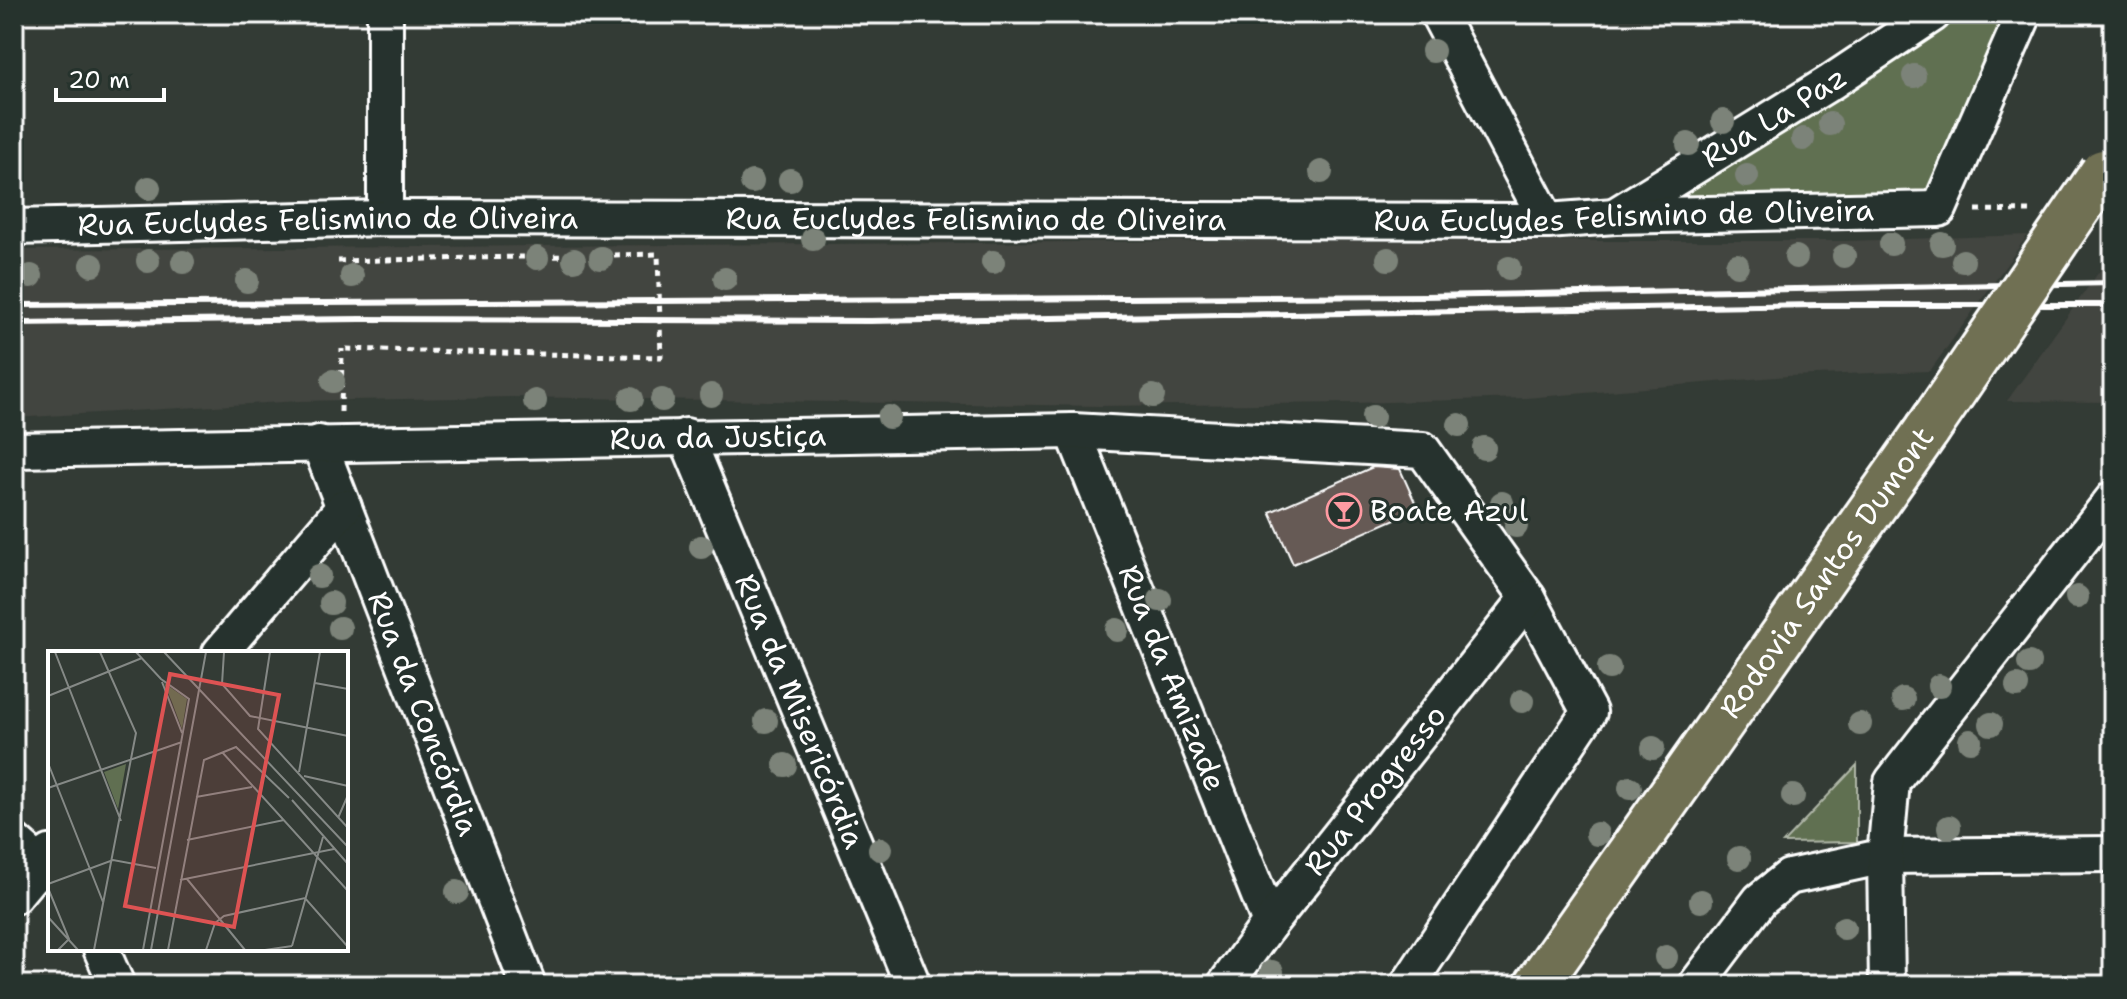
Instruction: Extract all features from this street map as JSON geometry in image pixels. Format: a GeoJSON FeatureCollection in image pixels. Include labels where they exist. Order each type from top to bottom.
{"type":"FeatureCollection","features":[{"type":"Feature","properties":{"kind":"highway","name":"Rodovia Santos Dumont"},"geometry":{"type":"LineString","coordinates":[[1537,985],[1928,429],[2108,165]]}},
{"type":"Feature","properties":{"kind":"street"},"geometry":{"type":"LineString","coordinates":[[385,14],[385,218]]}},
{"type":"Feature","properties":{"kind":"street"},"geometry":{"type":"LineString","coordinates":[[1438,14],[1547,221]]}},
{"type":"Feature","properties":{"kind":"street","name":"Rua La Paz"},"geometry":{"type":"LineString","coordinates":[[1615,216],[1831,82],[1933,14]]}},
{"type":"Feature","properties":{"kind":"street","name":"Rua Euclydes Felismino de Oliveira"},"geometry":{"type":"LineString","coordinates":[[14,227],[385,218],[1547,221],[1615,216],[1939,209],[2024,14]]}},
{"type":"Feature","properties":{"kind":"street","name":"Rua da Justiça"},"geometry":{"type":"LineString","coordinates":[[14,450],[1073,431],[1423,450],[1528,598]]}},
{"type":"Feature","properties":{"kind":"street","name":"Rua da Amizade"},"geometry":{"type":"LineString","coordinates":[[1073,431],[1270,923]]}},
{"type":"Feature","properties":{"kind":"street","name":"Rua da Misericórdia"},"geometry":{"type":"LineString","coordinates":[[686,436],[913,985]]}},
{"type":"Feature","properties":{"kind":"street","name":"Rua da Concórdia"},"geometry":{"type":"LineString","coordinates":[[330,443],[344,507],[528,985]]}},
{"type":"Feature","properties":{"kind":"street"},"geometry":{"type":"LineString","coordinates":[[1887,985],[1885,856],[1892,782],[2113,499]]}},
{"type":"Feature","properties":{"kind":"street"},"geometry":{"type":"LineString","coordinates":[[222,651],[344,507]]}},
{"type":"Feature","properties":{"kind":"street"},"geometry":{"type":"LineString","coordinates":[[1408,985],[1589,712],[1528,598]]}},
{"type":"Feature","properties":{"kind":"street","name":"Rua Progresso"},"geometry":{"type":"LineString","coordinates":[[1225,985],[1270,923],[1528,598]]}},
{"type":"Feature","properties":{"kind":"street"},"geometry":{"type":"LineString","coordinates":[[14,841],[47,863],[14,896]]}},
{"type":"Feature","properties":{"kind":"street"},"geometry":{"type":"LineString","coordinates":[[1696,985],[1760,900],[1789,877],[1885,856],[2113,854]]}},
{"type":"Feature","properties":{"kind":"street"},"geometry":{"type":"LineString","coordinates":[[102,951],[117,985]]}},
{"type":"Feature","properties":{"kind":"path"},"geometry":{"type":"LineString","coordinates":[[330,443],[342,349],[661,357],[658,254],[338,261]]}},
{"type":"Feature","properties":{"kind":"shaded area"},"geometry":{"type":"Polygon","coordinates":[[[2028,235],[1930,371],[1788,376],[1526,398],[1354,403],[1100,406],[511,397],[300,401],[14,418],[14,250],[1212,241],[1845,241],[2028,235]]]}},
{"type":"Feature","properties":{"kind":"shaded area"},"geometry":{"type":"Polygon","coordinates":[[[2113,252],[2113,402],[2007,401],[2113,252]]]}},
{"type":"Feature","properties":{"kind":"green space"},"geometry":{"type":"Polygon","coordinates":[[[1959,14],[2012,14],[1934,193],[1663,201],[1877,71],[1959,14]]]}},
{"type":"Feature","properties":{"kind":"green space"},"geometry":{"type":"Polygon","coordinates":[[[1857,765],[1857,842],[1783,843],[1857,765]]]}},
{"type":"Feature","properties":{"kind":"building","name":"Boate Azul"},"geometry":{"type":"Polygon","coordinates":[[[1373,467],[1400,469],[1418,509],[1293,564],[1270,512],[1373,467]]]}},
{"type":"Feature","properties":{"kind":"railway"},"geometry":{"type":"LineString","coordinates":[[14,305],[1425,296],[2113,283]]}},
{"type":"Feature","properties":{"kind":"railway"},"geometry":{"type":"LineString","coordinates":[[14,323],[361,319],[870,321],[1818,305],[2113,305]]}},
{"type":"Feature","properties":{"kind":"place","name":"Boate Azul"},"geometry":{"type":"Point","coordinates":[1344,511]}}]}
